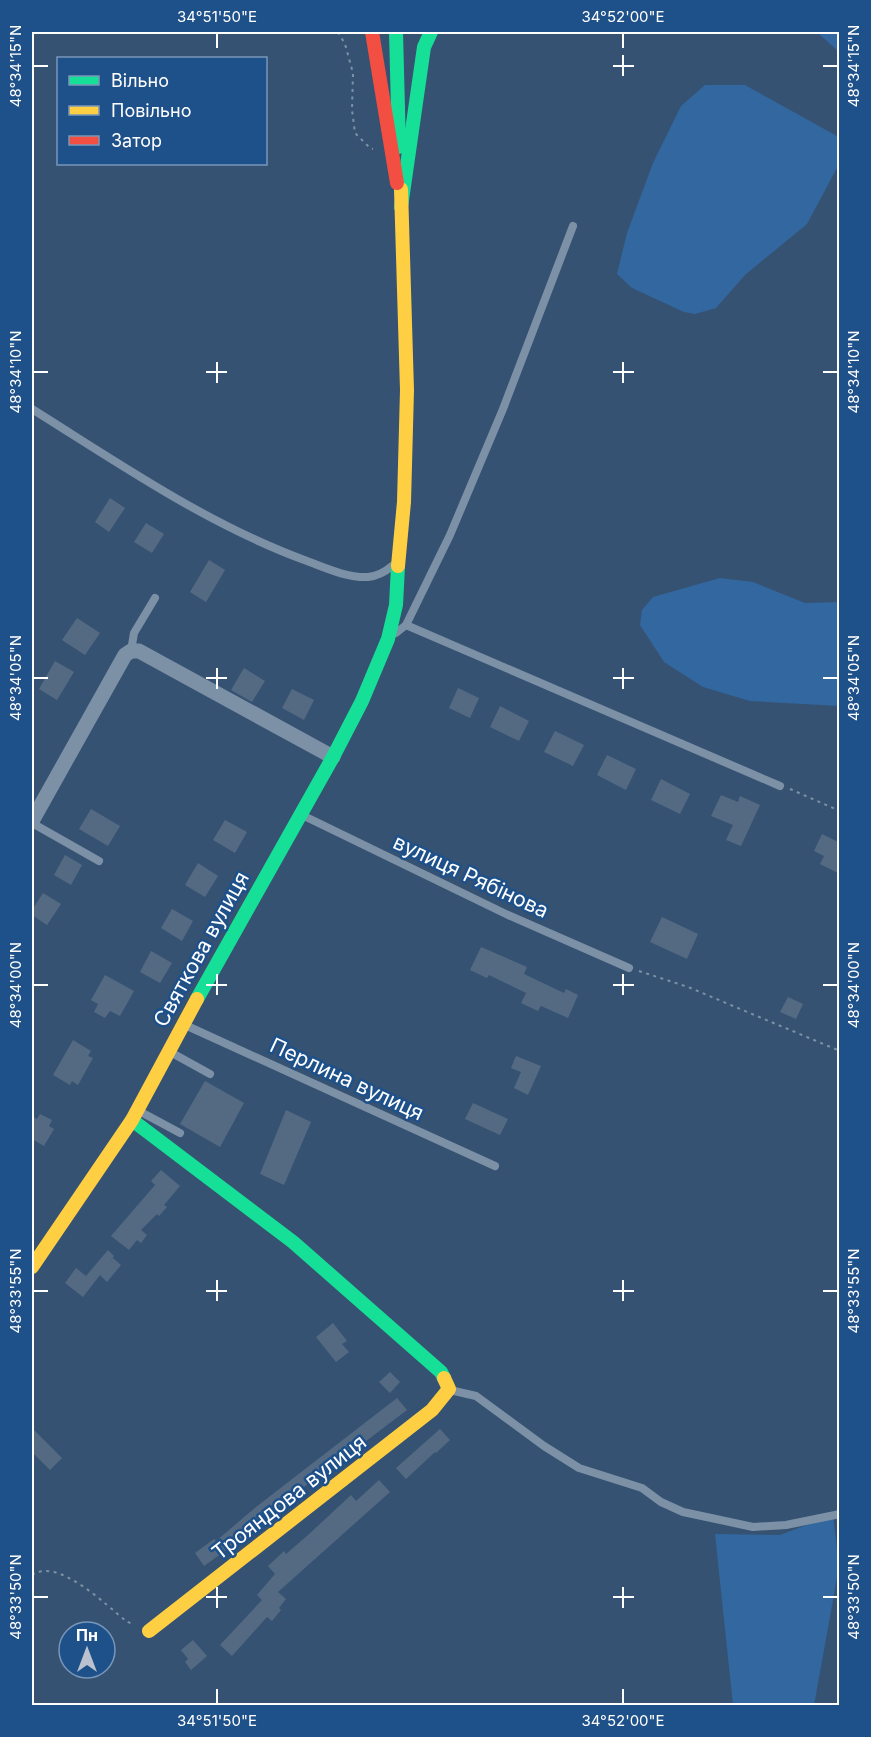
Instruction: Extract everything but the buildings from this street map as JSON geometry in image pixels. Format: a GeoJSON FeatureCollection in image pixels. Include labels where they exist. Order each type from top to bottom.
{"type":"FeatureCollection","features":[{"type":"Feature","properties":{"kind":"main road"},"geometry":{"type":"LineString","coordinates":[[372,32],[401,207]]}},
{"type":"Feature","properties":{"kind":"main road"},"geometry":{"type":"LineString","coordinates":[[396,32],[401,207]]}},
{"type":"Feature","properties":{"kind":"main road"},"geometry":{"type":"LineString","coordinates":[[401,207],[424,47],[431,32]]}},
{"type":"Feature","properties":{"kind":"main road","name":"Святкова вулиця"},"geometry":{"type":"LineString","coordinates":[[32,1267],[135,1115],[333,757],[362,701],[388,639],[396,605],[404,502],[407,390],[401,207]]}},
{"type":"Feature","properties":{"kind":"main road"},"geometry":{"type":"LineString","coordinates":[[135,1115],[293,1242],[441,1372],[448,1389]]}},
{"type":"Feature","properties":{"kind":"main road","name":"Трояндова вулиця"},"geometry":{"type":"LineString","coordinates":[[149,1631],[374,1457],[432,1410],[448,1389]]}},
{"type":"Feature","properties":{"kind":"street"},"geometry":{"type":"LineString","coordinates":[[32,822],[125,655],[131,651],[139,651],[333,757]]}},
{"type":"Feature","properties":{"kind":"lane"},"geometry":{"type":"LineString","coordinates":[[388,639],[406,625],[450,535],[503,409],[573,226]]}},
{"type":"Feature","properties":{"kind":"lane"},"geometry":{"type":"LineString","coordinates":[[32,409],[190,506],[268,547],[339,573],[368,577],[385,573],[398,560]]}},
{"type":"Feature","properties":{"kind":"lane"},"geometry":{"type":"LineString","coordinates":[[131,651],[135,633],[155,598]]}},
{"type":"Feature","properties":{"kind":"lane"},"geometry":{"type":"LineString","coordinates":[[406,625],[780,786]]}},
{"type":"Feature","properties":{"kind":"lane","name":"вулиця Рябінова"},"geometry":{"type":"LineString","coordinates":[[300,814],[508,915],[629,968]]}},
{"type":"Feature","properties":{"kind":"lane"},"geometry":{"type":"LineString","coordinates":[[32,822],[99,861]]}},
{"type":"Feature","properties":{"kind":"lane","name":"Перлина вулиця"},"geometry":{"type":"LineString","coordinates":[[184,1024],[495,1166]]}},
{"type":"Feature","properties":{"kind":"lane"},"geometry":{"type":"LineString","coordinates":[[169,1051],[210,1074]]}},
{"type":"Feature","properties":{"kind":"lane"},"geometry":{"type":"LineString","coordinates":[[135,1115],[180,1133]]}},
{"type":"Feature","properties":{"kind":"lane"},"geometry":{"type":"LineString","coordinates":[[448,1389],[476,1396],[544,1446],[579,1468],[642,1488],[661,1502],[683,1512],[753,1527],[786,1525],[840,1514]]}},
{"type":"Feature","properties":{"kind":"path"},"geometry":{"type":"LineString","coordinates":[[338,32],[345,44],[353,73],[352,110],[355,133],[370,148],[392,154]]}},
{"type":"Feature","properties":{"kind":"path"},"geometry":{"type":"LineString","coordinates":[[780,786],[840,811]]}},
{"type":"Feature","properties":{"kind":"path"},"geometry":{"type":"LineString","coordinates":[[629,968],[688,987],[840,1051]]}},
{"type":"Feature","properties":{"kind":"path"},"geometry":{"type":"LineString","coordinates":[[32,1575],[46,1570],[57,1572],[74,1580],[126,1621],[149,1631]]}},
{"type":"Feature","properties":{"kind":"shaded area"},"geometry":{"type":"Polygon","coordinates":[[[817,32],[839,32],[839,52],[817,32]]]}},
{"type":"Feature","properties":{"kind":"shaded area"},"geometry":{"type":"Polygon","coordinates":[[[705,85],[745,85],[837,136],[839,151],[838,166],[807,224],[745,275],[716,308],[695,314],[684,312],[632,288],[617,274],[627,233],[653,163],[681,106],[705,85]]]}},
{"type":"Feature","properties":{"kind":"shaded area"},"geometry":{"type":"Polygon","coordinates":[[[720,578],[753,582],[805,603],[839,602],[839,706],[750,701],[703,687],[664,662],[640,625],[642,610],[653,597],[720,578]]]}},
{"type":"Feature","properties":{"kind":"shaded area"},"geometry":{"type":"Polygon","coordinates":[[[833,1515],[839,1567],[814,1705],[733,1705],[715,1534],[780,1535],[833,1515]]]}},
{"type":"Feature","properties":{"kind":"traffic: fast"},"geometry":{"type":"LineString","coordinates":[[396,32],[399,147]]}},
{"type":"Feature","properties":{"kind":"traffic: fast"},"geometry":{"type":"LineString","coordinates":[[401,207],[424,47],[431,32]]}},
{"type":"Feature","properties":{"kind":"traffic: fast"},"geometry":{"type":"LineString","coordinates":[[197,999],[362,701],[388,639],[396,605],[398,566]]}},
{"type":"Feature","properties":{"kind":"traffic: fast"},"geometry":{"type":"LineString","coordinates":[[132,1120],[293,1242],[441,1372],[444,1378]]}},
{"type":"Feature","properties":{"kind":"traffic: slow"},"geometry":{"type":"LineString","coordinates":[[398,566],[404,502],[407,390],[401,189]]}},
{"type":"Feature","properties":{"kind":"traffic: slow"},"geometry":{"type":"LineString","coordinates":[[32,1267],[132,1120],[197,999]]}},
{"type":"Feature","properties":{"kind":"traffic: slow"},"geometry":{"type":"LineString","coordinates":[[149,1631],[432,1410],[449,1389],[444,1378]]}},
{"type":"Feature","properties":{"kind":"traffic: jam"},"geometry":{"type":"LineString","coordinates":[[372,32],[397,183]]}}]}
